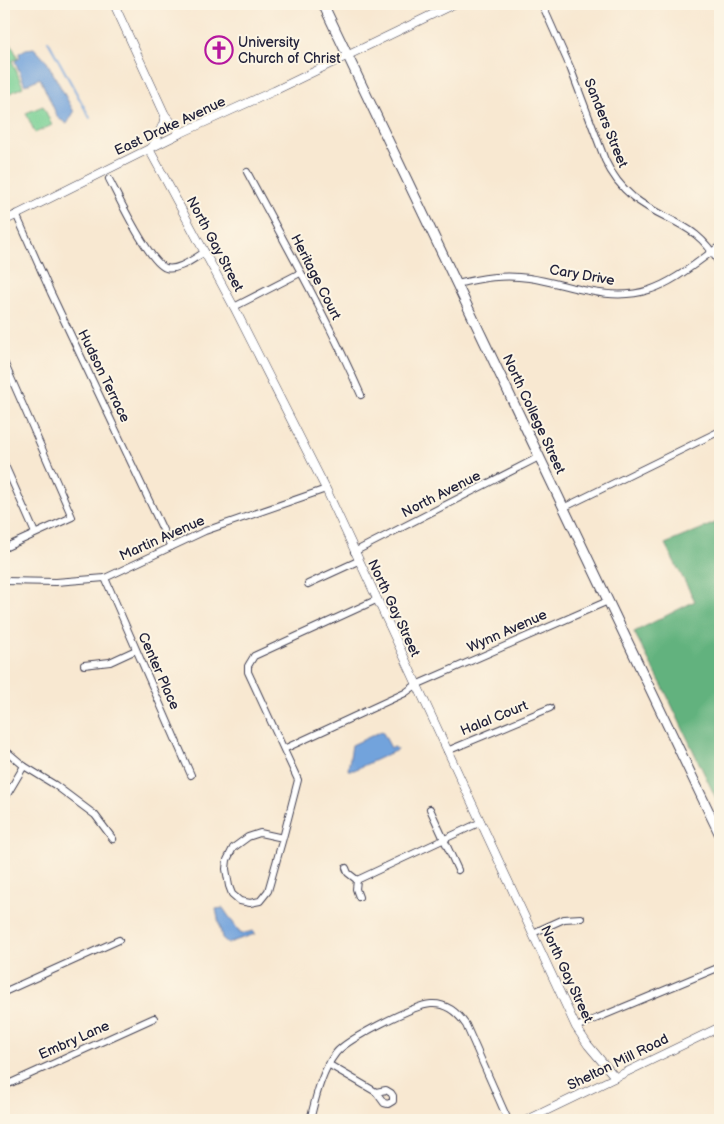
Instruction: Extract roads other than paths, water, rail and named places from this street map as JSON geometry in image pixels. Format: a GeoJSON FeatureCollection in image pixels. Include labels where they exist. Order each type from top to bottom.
{"type":"FeatureCollection","features":[{"type":"Feature","properties":{"kind":"main road","name":"North College Street"},"geometry":{"type":"LineString","coordinates":[[323,4],[720,835]]}},
{"type":"Feature","properties":{"kind":"street"},"geometry":{"type":"LineString","coordinates":[[114,4],[165,115],[181,133]]}},
{"type":"Feature","properties":{"kind":"street","name":"East Drake Avenue"},"geometry":{"type":"LineString","coordinates":[[4,221],[181,133],[274,91],[454,4]]}},
{"type":"Feature","properties":{"kind":"street","name":"Sanders Street"},"geometry":{"type":"LineString","coordinates":[[542,4],[567,60],[612,175],[622,188],[635,198],[694,232],[713,251],[720,265]]}},
{"type":"Feature","properties":{"kind":"street"},"geometry":{"type":"LineString","coordinates":[[151,148],[163,124],[165,115]]}},
{"type":"Feature","properties":{"kind":"street","name":"North Gay Street"},"geometry":{"type":"LineString","coordinates":[[151,148],[326,489],[576,1027],[588,1045],[616,1077]]}},
{"type":"Feature","properties":{"kind":"street","name":"Heritage Court"},"geometry":{"type":"LineString","coordinates":[[247,172],[361,395]]}},
{"type":"Feature","properties":{"kind":"street"},"geometry":{"type":"LineString","coordinates":[[109,180],[135,229],[158,263],[166,268],[175,267],[205,252]]}},
{"type":"Feature","properties":{"kind":"street","name":"Hudson Terrace"},"geometry":{"type":"LineString","coordinates":[[16,214],[50,293],[171,547]]}},
{"type":"Feature","properties":{"kind":"street","name":"Cary Drive"},"geometry":{"type":"LineString","coordinates":[[457,284],[503,276],[528,278],[600,294],[625,295],[650,290],[672,278],[720,246]]}},
{"type":"Feature","properties":{"kind":"street"},"geometry":{"type":"LineString","coordinates":[[234,307],[300,273]]}},
{"type":"Feature","properties":{"kind":"street"},"geometry":{"type":"LineString","coordinates":[[4,362],[72,517],[4,548]]}},
{"type":"Feature","properties":{"kind":"street"},"geometry":{"type":"LineString","coordinates":[[563,508],[720,431]]}},
{"type":"Feature","properties":{"kind":"street","name":"North Avenue"},"geometry":{"type":"LineString","coordinates":[[354,552],[539,457]]}},
{"type":"Feature","properties":{"kind":"street"},"geometry":{"type":"LineString","coordinates":[[4,463],[35,533]]}},
{"type":"Feature","properties":{"kind":"street","name":"Martin Avenue"},"geometry":{"type":"LineString","coordinates":[[4,581],[56,582],[104,578],[205,531],[326,489]]}},
{"type":"Feature","properties":{"kind":"street"},"geometry":{"type":"LineString","coordinates":[[308,584],[358,561]]}},
{"type":"Feature","properties":{"kind":"street","name":"Center Place"},"geometry":{"type":"LineString","coordinates":[[104,578],[191,775]]}},
{"type":"Feature","properties":{"kind":"street"},"geometry":{"type":"LineString","coordinates":[[282,838],[260,833],[248,837],[232,848],[227,860],[226,869],[232,894],[240,901],[250,903],[260,901],[268,891],[298,780],[248,672],[250,660],[254,656],[376,600]]}},
{"type":"Feature","properties":{"kind":"street","name":"Wynn Avenue"},"geometry":{"type":"LineString","coordinates":[[284,749],[405,693],[416,685],[608,601]]}},
{"type":"Feature","properties":{"kind":"street"},"geometry":{"type":"LineString","coordinates":[[84,665],[110,662],[136,650]]}},
{"type":"Feature","properties":{"kind":"street","name":"Halal Court"},"geometry":{"type":"LineString","coordinates":[[447,751],[550,708]]}},
{"type":"Feature","properties":{"kind":"street"},"geometry":{"type":"LineString","coordinates":[[4,749],[24,766],[55,785],[95,815],[113,839]]}},
{"type":"Feature","properties":{"kind":"street"},"geometry":{"type":"LineString","coordinates":[[4,800],[24,766]]}},
{"type":"Feature","properties":{"kind":"street"},"geometry":{"type":"LineString","coordinates":[[430,809],[458,870]]}},
{"type":"Feature","properties":{"kind":"street"},"geometry":{"type":"LineString","coordinates":[[357,880],[481,822]]}},
{"type":"Feature","properties":{"kind":"street"},"geometry":{"type":"LineString","coordinates":[[346,868],[348,874],[357,880]]}},
{"type":"Feature","properties":{"kind":"street"},"geometry":{"type":"LineString","coordinates":[[357,880],[356,889],[359,897]]}},
{"type":"Feature","properties":{"kind":"street"},"geometry":{"type":"LineString","coordinates":[[533,933],[564,919],[581,918]]}},
{"type":"Feature","properties":{"kind":"street"},"geometry":{"type":"LineString","coordinates":[[4,992],[119,940]]}},
{"type":"Feature","properties":{"kind":"street"},"geometry":{"type":"LineString","coordinates":[[576,1027],[720,967]]}},
{"type":"Feature","properties":{"kind":"street"},"geometry":{"type":"LineString","coordinates":[[310,1120],[328,1064],[341,1048],[362,1034],[430,1004],[439,1005],[455,1012],[466,1025],[508,1120]]}},
{"type":"Feature","properties":{"kind":"street","name":"Embry Lane"},"geometry":{"type":"LineString","coordinates":[[4,1086],[154,1018]]}},
{"type":"Feature","properties":{"kind":"street","name":"Shelton Mill Road"},"geometry":{"type":"LineString","coordinates":[[527,1120],[720,1027]]}},
{"type":"Feature","properties":{"kind":"street"},"geometry":{"type":"LineString","coordinates":[[328,1064],[376,1092]]}},
{"type":"Feature","properties":{"kind":"water"},"geometry":{"type":"Polygon","coordinates":[[[34,48],[47,62],[74,112],[67,124],[58,118],[40,78],[25,85],[15,61],[20,58],[19,53],[26,49],[34,48]]]}},
{"type":"Feature","properties":{"kind":"water"},"geometry":{"type":"Polygon","coordinates":[[[382,731],[391,748],[395,747],[397,750],[354,770],[348,770],[352,745],[382,731]]]}},
{"type":"Feature","properties":{"kind":"water"},"geometry":{"type":"Polygon","coordinates":[[[223,908],[241,934],[253,931],[255,934],[228,943],[222,938],[216,909],[223,908]]]}},
{"type":"Feature","properties":{"kind":"waterway"},"geometry":{"type":"LineString","coordinates":[[48,41],[90,118]]}},
{"type":"Feature","properties":{"kind":"place","name":"University Church of Christ"},"geometry":{"type":"Point","coordinates":[219,50]}}]}
